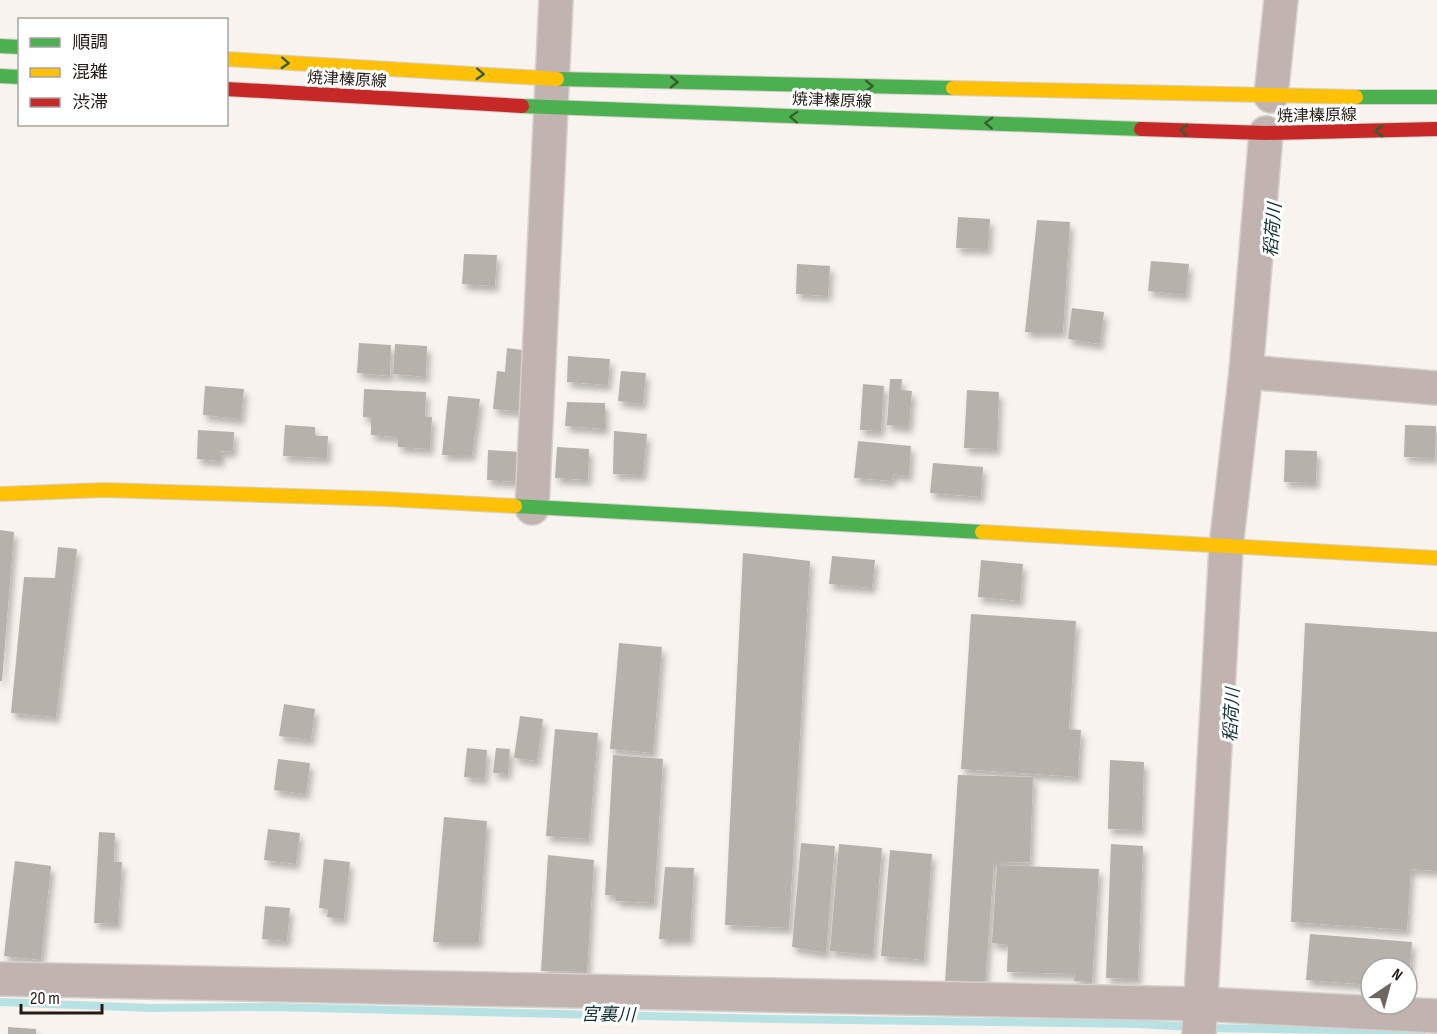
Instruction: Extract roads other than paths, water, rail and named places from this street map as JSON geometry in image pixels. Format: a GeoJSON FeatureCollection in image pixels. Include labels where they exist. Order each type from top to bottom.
{"type":"FeatureCollection","features":[{"type":"Feature","properties":{"kind":"main road"},"geometry":{"type":"LineString","coordinates":[[0,46],[18,47]]}},
{"type":"Feature","properties":{"kind":"main road","name":"焼津榛原線"},"geometry":{"type":"LineString","coordinates":[[228,59],[553,93],[1266,133],[1437,129]]}},
{"type":"Feature","properties":{"kind":"main road"},"geometry":{"type":"LineString","coordinates":[[0,76],[18,77]]}},
{"type":"Feature","properties":{"kind":"main road","name":"焼津榛原線"},"geometry":{"type":"LineString","coordinates":[[228,89],[553,93],[1437,97]]}},
{"type":"Feature","properties":{"kind":"main road"},"geometry":{"type":"LineString","coordinates":[[0,494],[104,490],[385,500],[1437,558]]}},
{"type":"Feature","properties":{"kind":"street"},"geometry":{"type":"LineString","coordinates":[[532,508],[556,0]]}},
{"type":"Feature","properties":{"kind":"street"},"geometry":{"type":"LineString","coordinates":[[1271,96],[1281,0]]}},
{"type":"Feature","properties":{"kind":"street"},"geometry":{"type":"LineString","coordinates":[[1200,1015],[1233,547],[1266,133]]}},
{"type":"Feature","properties":{"kind":"street"},"geometry":{"type":"LineString","coordinates":[[1247,372],[1437,388]]}},
{"type":"Feature","properties":{"kind":"street"},"geometry":{"type":"LineString","coordinates":[[0,979],[1200,1015],[1248,1007],[1437,1016]]}},
{"type":"Feature","properties":{"kind":"waterway","name":"宮裏川"},"geometry":{"type":"LineString","coordinates":[[0,1002],[150,1008],[270,1007],[1194,1027]]}},
{"type":"Feature","properties":{"kind":"waterway","name":"稻荷川"},"geometry":{"type":"LineString","coordinates":[[1206,1028],[1422,1031]]}}]}
